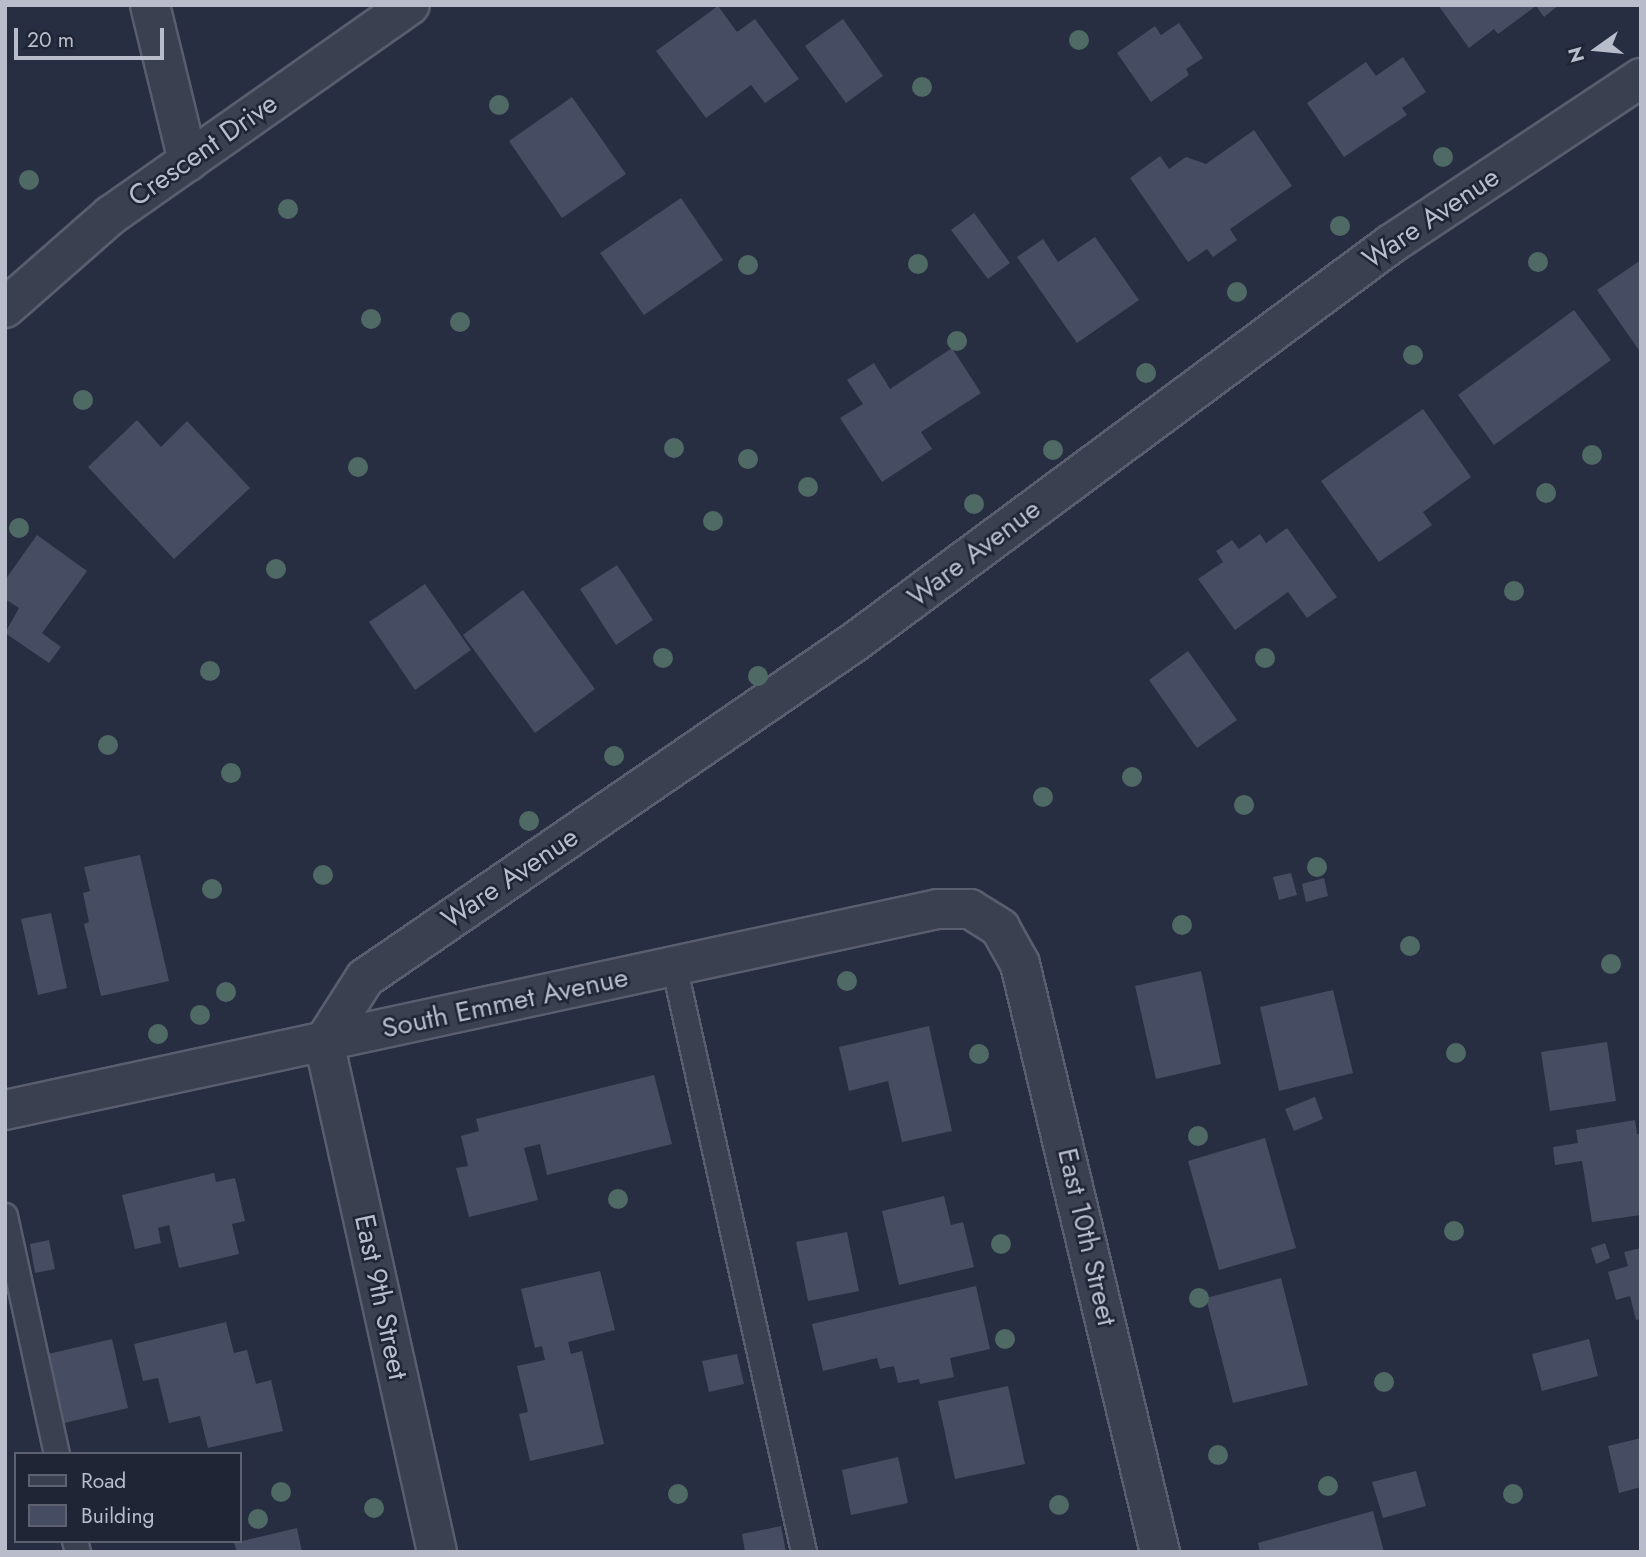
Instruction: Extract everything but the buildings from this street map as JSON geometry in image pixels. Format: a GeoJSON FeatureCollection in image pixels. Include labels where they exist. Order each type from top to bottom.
{"type":"FeatureCollection","features":[{"type":"Feature","properties":{"kind":"street"},"geometry":{"type":"LineString","coordinates":[[150,5],[188,161]]}},
{"type":"Feature","properties":{"kind":"street","name":"Crescent Drive"},"geometry":{"type":"LineString","coordinates":[[5,308],[111,215],[410,5]]}},
{"type":"Feature","properties":{"kind":"street","name":"Ware Avenue"},"geometry":{"type":"LineString","coordinates":[[324,1042],[365,978],[856,641],[1391,244],[1641,78]]}},
{"type":"Feature","properties":{"kind":"street","name":"South Emmet Avenue"},"geometry":{"type":"LineString","coordinates":[[5,1110],[938,909],[970,909],[1000,928]]}},
{"type":"Feature","properties":{"kind":"street","name":"East 10th Street"},"geometry":{"type":"LineString","coordinates":[[1000,928],[1020,964],[1034,1016],[1160,1552]]}},
{"type":"Feature","properties":{"kind":"street","name":"East 9th Street"},"geometry":{"type":"LineString","coordinates":[[324,1042],[437,1552]]}},
{"type":"Feature","properties":{"kind":"lane"},"geometry":{"type":"LineString","coordinates":[[674,965],[804,1552]]}},
{"type":"Feature","properties":{"kind":"lane"},"geometry":{"type":"LineString","coordinates":[[5,1216],[57,1452]]}}]}
